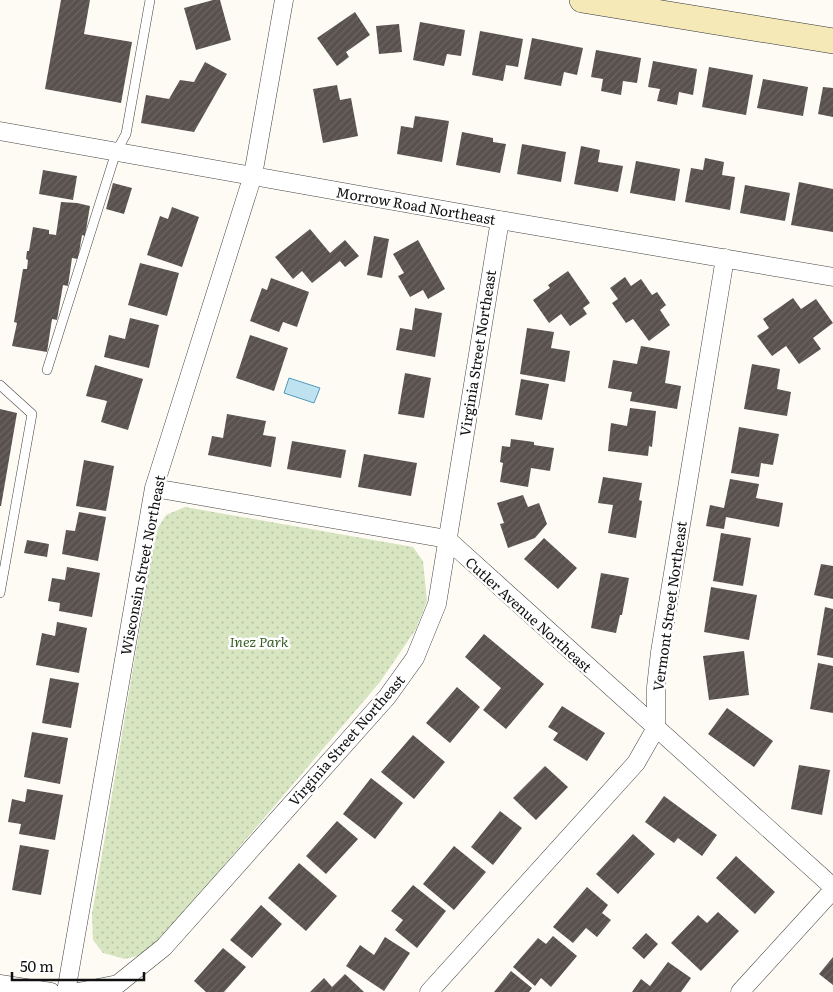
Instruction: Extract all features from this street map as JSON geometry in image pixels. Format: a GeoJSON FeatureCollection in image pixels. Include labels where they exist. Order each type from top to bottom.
{"type":"FeatureCollection","features":[{"type":"Feature","properties":{"kind":"street","name":"Wisconsin Street Northeast"},"geometry":{"type":"LineString","coordinates":[[66,992],[154,488],[253,175],[284,0]]}},
{"type":"Feature","properties":{"kind":"street"},"geometry":{"type":"LineString","coordinates":[[582,0],[673,7],[833,41]]}},
{"type":"Feature","properties":{"kind":"street","name":"Morrow Road Northeast"},"geometry":{"type":"LineString","coordinates":[[0,131],[500,220],[833,276]]}},
{"type":"Feature","properties":{"kind":"street","name":"Virginia Street Northeast"},"geometry":{"type":"LineString","coordinates":[[78,992],[118,984],[164,947],[387,697],[415,658],[437,604],[500,220]]}},
{"type":"Feature","properties":{"kind":"street","name":"Vermont Street Northeast"},"geometry":{"type":"LineString","coordinates":[[429,992],[636,764],[656,728],[656,687],[660,652],[724,258]]}},
{"type":"Feature","properties":{"kind":"street"},"geometry":{"type":"LineString","coordinates":[[154,488],[447,539]]}},
{"type":"Feature","properties":{"kind":"street","name":"Cutler Avenue Northeast"},"geometry":{"type":"LineString","coordinates":[[447,539],[833,889]]}},
{"type":"Feature","properties":{"kind":"street"},"geometry":{"type":"LineString","coordinates":[[740,992],[833,889]]}},
{"type":"Feature","properties":{"kind":"street"},"geometry":{"type":"LineString","coordinates":[[0,984],[51,992]]}},
{"type":"Feature","properties":{"kind":"lane"},"geometry":{"type":"LineString","coordinates":[[47,370],[116,152],[126,134],[150,0]]}},
{"type":"Feature","properties":{"kind":"lane"},"geometry":{"type":"LineString","coordinates":[[0,385],[32,414],[0,593]]}},
{"type":"Feature","properties":{"kind":"green space","name":"Inez Park"},"geometry":{"type":"Polygon","coordinates":[[[185,507],[413,547],[423,561],[427,601],[416,629],[380,682],[156,945],[142,955],[125,959],[103,953],[93,940],[92,914],[156,531],[166,515],[185,507]]]}},
{"type":"Feature","properties":{"kind":"water"},"geometry":{"type":"Polygon","coordinates":[[[289,378],[320,388],[314,403],[284,393],[289,378]]]}},
{"type":"Feature","properties":{"kind":"building"},"geometry":{"type":"Polygon","coordinates":[[[61,0],[90,0],[84,34],[132,42],[121,103],[45,89],[61,0]]]}},
{"type":"Feature","properties":{"kind":"building"},"geometry":{"type":"Polygon","coordinates":[[[213,0],[220,0],[231,40],[196,50],[184,8],[213,0]]]}},
{"type":"Feature","properties":{"kind":"building"},"geometry":{"type":"Polygon","coordinates":[[[355,12],[370,35],[346,52],[349,57],[337,66],[317,38],[355,12]]]}},
{"type":"Feature","properties":{"kind":"building"},"geometry":{"type":"Polygon","coordinates":[[[420,22],[465,30],[461,56],[447,54],[444,66],[413,60],[420,22]]]}},
{"type":"Feature","properties":{"kind":"building"},"geometry":{"type":"Polygon","coordinates":[[[399,24],[402,52],[379,54],[376,26],[399,24]]]}},
{"type":"Feature","properties":{"kind":"building"},"geometry":{"type":"Polygon","coordinates":[[[480,31],[523,39],[518,67],[506,65],[503,81],[472,75],[480,31]]]}},
{"type":"Feature","properties":{"kind":"building"},"geometry":{"type":"Polygon","coordinates":[[[532,38],[583,48],[577,75],[564,72],[561,86],[524,79],[532,38]]]}},
{"type":"Feature","properties":{"kind":"building"},"geometry":{"type":"Polygon","coordinates":[[[596,50],[641,58],[637,83],[623,81],[621,95],[601,91],[603,79],[591,77],[596,50]]]}},
{"type":"Feature","properties":{"kind":"building"},"geometry":{"type":"Polygon","coordinates":[[[653,61],[697,69],[693,95],[679,92],[677,105],[657,101],[660,89],[648,87],[653,61]]]}},
{"type":"Feature","properties":{"kind":"building"},"geometry":{"type":"Polygon","coordinates":[[[205,62],[227,74],[194,132],[141,123],[146,95],[169,99],[180,80],[194,82],[205,62]]]}},
{"type":"Feature","properties":{"kind":"building"},"geometry":{"type":"Polygon","coordinates":[[[709,67],[753,75],[746,115],[702,107],[709,67]]]}},
{"type":"Feature","properties":{"kind":"building"},"geometry":{"type":"Polygon","coordinates":[[[763,79],[808,87],[803,116],[757,108],[763,79]]]}},
{"type":"Feature","properties":{"kind":"building"},"geometry":{"type":"Polygon","coordinates":[[[337,85],[340,100],[351,98],[358,136],[323,143],[313,89],[337,85]]]}},
{"type":"Feature","properties":{"kind":"building"},"geometry":{"type":"Polygon","coordinates":[[[823,87],[833,88],[833,117],[818,114],[823,87]]]}},
{"type":"Feature","properties":{"kind":"building"},"geometry":{"type":"Polygon","coordinates":[[[415,116],[449,121],[442,162],[397,154],[401,126],[413,128],[415,116]]]}},
{"type":"Feature","properties":{"kind":"building"},"geometry":{"type":"Polygon","coordinates":[[[462,132],[493,138],[493,142],[506,144],[500,173],[456,165],[462,132]]]}},
{"type":"Feature","properties":{"kind":"building"},"geometry":{"type":"Polygon","coordinates":[[[522,144],[566,152],[561,182],[517,174],[522,144]]]}},
{"type":"Feature","properties":{"kind":"building"},"geometry":{"type":"Polygon","coordinates":[[[581,146],[600,150],[598,162],[623,166],[618,192],[574,184],[581,146]]]}},
{"type":"Feature","properties":{"kind":"building"},"geometry":{"type":"Polygon","coordinates":[[[705,158],[724,162],[722,175],[735,177],[730,210],[685,202],[691,168],[703,170],[705,158]]]}},
{"type":"Feature","properties":{"kind":"building"},"geometry":{"type":"Polygon","coordinates":[[[636,161],[680,169],[675,201],[630,193],[636,161]]]}},
{"type":"Feature","properties":{"kind":"building"},"geometry":{"type":"Polygon","coordinates":[[[43,170],[77,176],[73,200],[39,194],[43,170]]]}},
{"type":"Feature","properties":{"kind":"building"},"geometry":{"type":"Polygon","coordinates":[[[799,182],[833,189],[833,232],[791,225],[799,182]]]}},
{"type":"Feature","properties":{"kind":"building"},"geometry":{"type":"Polygon","coordinates":[[[113,183],[132,188],[124,214],[106,209],[113,183]]]}},
{"type":"Feature","properties":{"kind":"building"},"geometry":{"type":"Polygon","coordinates":[[[745,185],[790,193],[785,221],[740,213],[745,185]]]}},
{"type":"Feature","properties":{"kind":"building"},"geometry":{"type":"Polygon","coordinates":[[[61,202],[90,206],[85,236],[82,235],[78,259],[72,258],[68,286],[63,285],[57,320],[52,319],[47,352],[12,346],[17,323],[14,322],[23,269],[27,269],[27,251],[29,251],[33,227],[49,230],[49,234],[56,235],[61,202]]]}},
{"type":"Feature","properties":{"kind":"building"},"geometry":{"type":"Polygon","coordinates":[[[172,207],[199,217],[182,267],[147,255],[160,216],[168,219],[172,207]]]}},
{"type":"Feature","properties":{"kind":"building"},"geometry":{"type":"Polygon","coordinates":[[[310,229],[330,253],[345,240],[359,256],[345,267],[340,261],[312,283],[302,271],[293,279],[275,257],[310,229]]]}},
{"type":"Feature","properties":{"kind":"building"},"geometry":{"type":"Polygon","coordinates":[[[374,236],[389,239],[382,278],[367,275],[374,236]]]}},
{"type":"Feature","properties":{"kind":"building"},"geometry":{"type":"Polygon","coordinates":[[[418,240],[445,289],[428,299],[423,290],[410,297],[398,276],[404,273],[393,254],[418,240]]]}},
{"type":"Feature","properties":{"kind":"building"},"geometry":{"type":"Polygon","coordinates":[[[140,263],[179,273],[167,316],[128,305],[140,263]]]}},
{"type":"Feature","properties":{"kind":"building"},"geometry":{"type":"Polygon","coordinates":[[[568,271],[590,303],[583,308],[587,314],[570,326],[561,314],[549,323],[533,300],[550,288],[548,285],[568,271]]]}},
{"type":"Feature","properties":{"kind":"building"},"geometry":{"type":"Polygon","coordinates":[[[625,277],[631,286],[641,279],[652,295],[657,292],[666,305],[660,310],[670,325],[649,341],[633,319],[626,323],[612,303],[618,299],[610,288],[625,277]]]}},
{"type":"Feature","properties":{"kind":"building"},"geometry":{"type":"Polygon","coordinates":[[[271,278],[309,292],[297,327],[283,322],[279,332],[250,321],[262,288],[267,290],[271,278]]]}},
{"type":"Feature","properties":{"kind":"building"},"geometry":{"type":"Polygon","coordinates":[[[793,298],[801,309],[816,299],[833,323],[813,338],[821,349],[799,364],[786,346],[772,356],[757,336],[769,328],[763,319],[793,298]]]}},
{"type":"Feature","properties":{"kind":"building"},"geometry":{"type":"Polygon","coordinates":[[[415,308],[442,313],[435,357],[396,350],[400,328],[412,330],[415,308]]]}},
{"type":"Feature","properties":{"kind":"building"},"geometry":{"type":"Polygon","coordinates":[[[130,318],[159,325],[149,368],[104,357],[109,335],[125,339],[130,318]]]}},
{"type":"Feature","properties":{"kind":"building"},"geometry":{"type":"Polygon","coordinates":[[[527,328],[554,332],[551,348],[570,351],[565,382],[520,374],[527,328]]]}},
{"type":"Feature","properties":{"kind":"building"},"geometry":{"type":"Polygon","coordinates":[[[250,335],[288,348],[274,391],[236,378],[250,335]]]}},
{"type":"Feature","properties":{"kind":"building"},"geometry":{"type":"Polygon","coordinates":[[[641,346],[670,351],[665,383],[681,386],[677,409],[630,401],[632,392],[608,388],[613,360],[637,364],[641,346]]]}},
{"type":"Feature","properties":{"kind":"building"},"geometry":{"type":"Polygon","coordinates":[[[752,364],[780,369],[777,389],[791,392],[787,416],[744,409],[752,364]]]}},
{"type":"Feature","properties":{"kind":"building"},"geometry":{"type":"Polygon","coordinates":[[[95,365],[143,379],[128,430],[101,422],[107,401],[86,396],[95,365]]]}},
{"type":"Feature","properties":{"kind":"building"},"geometry":{"type":"Polygon","coordinates":[[[405,373],[431,378],[424,418],[398,414],[405,373]]]}},
{"type":"Feature","properties":{"kind":"building"},"geometry":{"type":"Polygon","coordinates":[[[521,379],[549,384],[542,420],[515,415],[521,379]]]}},
{"type":"Feature","properties":{"kind":"building"},"geometry":{"type":"Polygon","coordinates":[[[630,408],[656,411],[652,447],[649,446],[648,456],[608,451],[611,423],[627,426],[630,408]]]}},
{"type":"Feature","properties":{"kind":"building"},"geometry":{"type":"Polygon","coordinates":[[[0,409],[17,413],[1,506],[0,506],[0,409]]]}},
{"type":"Feature","properties":{"kind":"building"},"geometry":{"type":"Polygon","coordinates":[[[227,414],[266,421],[263,435],[276,437],[271,467],[208,455],[212,436],[223,438],[227,414]]]}},
{"type":"Feature","properties":{"kind":"building"},"geometry":{"type":"Polygon","coordinates":[[[739,427],[779,434],[773,465],[761,463],[759,477],[731,473],[739,427]]]}},
{"type":"Feature","properties":{"kind":"building"},"geometry":{"type":"Polygon","coordinates":[[[511,439],[534,442],[534,445],[554,448],[550,471],[531,468],[528,487],[500,482],[503,463],[500,462],[502,446],[510,447],[511,439]]]}},
{"type":"Feature","properties":{"kind":"building"},"geometry":{"type":"Polygon","coordinates":[[[292,441],[346,450],[341,478],[287,469],[292,441]]]}},
{"type":"Feature","properties":{"kind":"building"},"geometry":{"type":"Polygon","coordinates":[[[364,454],[417,463],[411,496],[358,487],[364,454]]]}},
{"type":"Feature","properties":{"kind":"building"},"geometry":{"type":"Polygon","coordinates":[[[84,460],[114,466],[106,511],[76,506],[84,460]]]}},
{"type":"Feature","properties":{"kind":"building"},"geometry":{"type":"Polygon","coordinates":[[[603,477],[642,483],[639,500],[642,501],[636,538],[608,533],[613,505],[598,503],[603,477]]]}},
{"type":"Feature","properties":{"kind":"building"},"geometry":{"type":"Polygon","coordinates":[[[730,479],[759,484],[756,498],[783,503],[779,527],[726,517],[724,529],[706,526],[710,505],[724,508],[730,479]]]}},
{"type":"Feature","properties":{"kind":"building"},"geometry":{"type":"Polygon","coordinates":[[[523,495],[528,507],[539,503],[547,524],[535,538],[508,548],[500,524],[504,523],[497,503],[523,495]]]}},
{"type":"Feature","properties":{"kind":"building"},"geometry":{"type":"Polygon","coordinates":[[[79,512],[106,517],[98,561],[62,554],[66,530],[75,531],[79,512]]]}},
{"type":"Feature","properties":{"kind":"building"},"geometry":{"type":"Polygon","coordinates":[[[721,533],[751,538],[743,586],[713,581],[721,533]]]}},
{"type":"Feature","properties":{"kind":"building"},"geometry":{"type":"Polygon","coordinates":[[[544,538],[577,568],[558,589],[524,559],[544,538]]]}},
{"type":"Feature","properties":{"kind":"building"},"geometry":{"type":"Polygon","coordinates":[[[27,540],[49,544],[47,557],[24,553],[27,540]]]}},
{"type":"Feature","properties":{"kind":"building"},"geometry":{"type":"Polygon","coordinates":[[[821,564],[833,566],[833,599],[814,595],[821,564]]]}},
{"type":"Feature","properties":{"kind":"building"},"geometry":{"type":"Polygon","coordinates":[[[67,567],[100,573],[92,617],[59,611],[60,603],[48,601],[52,578],[65,580],[67,567]]]}},
{"type":"Feature","properties":{"kind":"building"},"geometry":{"type":"Polygon","coordinates":[[[601,573],[629,578],[622,615],[620,615],[616,633],[591,628],[601,573]]]}},
{"type":"Feature","properties":{"kind":"building"},"geometry":{"type":"Polygon","coordinates":[[[711,587],[757,595],[749,640],[704,632],[711,587]]]}},
{"type":"Feature","properties":{"kind":"building"},"geometry":{"type":"Polygon","coordinates":[[[825,607],[833,609],[833,658],[817,655],[825,607]]]}},
{"type":"Feature","properties":{"kind":"building"},"geometry":{"type":"Polygon","coordinates":[[[57,622],[87,628],[79,673],[36,665],[42,633],[55,636],[57,622]]]}},
{"type":"Feature","properties":{"kind":"building"},"geometry":{"type":"Polygon","coordinates":[[[484,634],[544,684],[506,729],[483,710],[501,688],[465,657],[484,634]]]}},
{"type":"Feature","properties":{"kind":"building"},"geometry":{"type":"Polygon","coordinates":[[[744,651],[749,695],[709,700],[703,656],[744,651]]]}},
{"type":"Feature","properties":{"kind":"building"},"geometry":{"type":"Polygon","coordinates":[[[818,663],[833,666],[833,713],[810,709],[818,663]]]}},
{"type":"Feature","properties":{"kind":"building"},"geometry":{"type":"Polygon","coordinates":[[[50,678],[79,683],[71,728],[42,723],[50,678]]]}},
{"type":"Feature","properties":{"kind":"building"},"geometry":{"type":"Polygon","coordinates":[[[457,687],[480,707],[450,743],[426,723],[457,687]]]}},
{"type":"Feature","properties":{"kind":"building"},"geometry":{"type":"Polygon","coordinates":[[[562,706],[605,733],[587,761],[553,740],[558,733],[548,727],[562,706]]]}},
{"type":"Feature","properties":{"kind":"building"},"geometry":{"type":"Polygon","coordinates":[[[727,708],[773,741],[754,767],[708,734],[727,708]]]}},
{"type":"Feature","properties":{"kind":"building"},"geometry":{"type":"Polygon","coordinates":[[[32,732],[68,738],[60,784],[24,777],[32,732]]]}},
{"type":"Feature","properties":{"kind":"building"},"geometry":{"type":"Polygon","coordinates":[[[413,735],[445,762],[414,799],[381,772],[413,735]]]}},
{"type":"Feature","properties":{"kind":"building"},"geometry":{"type":"Polygon","coordinates":[[[799,765],[830,770],[822,815],[791,809],[799,765]]]}},
{"type":"Feature","properties":{"kind":"building"},"geometry":{"type":"Polygon","coordinates":[[[545,766],[568,787],[536,820],[513,798],[545,766]]]}},
{"type":"Feature","properties":{"kind":"building"},"geometry":{"type":"Polygon","coordinates":[[[371,778],[403,803],[375,839],[343,814],[371,778]]]}},
{"type":"Feature","properties":{"kind":"building"},"geometry":{"type":"Polygon","coordinates":[[[27,789],[63,795],[55,840],[19,834],[21,824],[8,822],[12,799],[25,802],[27,789]]]}},
{"type":"Feature","properties":{"kind":"building"},"geometry":{"type":"Polygon","coordinates":[[[664,796],[717,835],[702,856],[678,838],[674,843],[645,822],[664,796]]]}},
{"type":"Feature","properties":{"kind":"building"},"geometry":{"type":"Polygon","coordinates":[[[500,811],[522,828],[493,865],[471,847],[500,811]]]}},
{"type":"Feature","properties":{"kind":"building"},"geometry":{"type":"Polygon","coordinates":[[[337,821],[358,839],[326,874],[306,856],[337,821]]]}},
{"type":"Feature","properties":{"kind":"building"},"geometry":{"type":"Polygon","coordinates":[[[633,834],[655,854],[618,894],[596,874],[633,834]]]}},
{"type":"Feature","properties":{"kind":"building"},"geometry":{"type":"Polygon","coordinates":[[[20,845],[49,850],[41,895],[12,890],[20,845]]]}},
{"type":"Feature","properties":{"kind":"building"},"geometry":{"type":"Polygon","coordinates":[[[454,846],[486,872],[454,910],[423,884],[454,846]]]}},
{"type":"Feature","properties":{"kind":"building"},"geometry":{"type":"Polygon","coordinates":[[[736,856],[775,892],[755,914],[716,878],[736,856]]]}},
{"type":"Feature","properties":{"kind":"building"},"geometry":{"type":"Polygon","coordinates":[[[299,863],[337,896],[306,931],[268,898],[299,863]]]}},
{"type":"Feature","properties":{"kind":"building"},"geometry":{"type":"Polygon","coordinates":[[[413,885],[446,911],[417,948],[395,930],[403,920],[391,911],[413,885]]]}},
{"type":"Feature","properties":{"kind":"building"},"geometry":{"type":"Polygon","coordinates":[[[587,887],[608,905],[602,913],[611,920],[597,937],[586,928],[573,943],[553,927],[587,887]]]}},
{"type":"Feature","properties":{"kind":"building"},"geometry":{"type":"Polygon","coordinates":[[[261,905],[282,924],[252,958],[230,940],[261,905]]]}},
{"type":"Feature","properties":{"kind":"building"},"geometry":{"type":"Polygon","coordinates":[[[718,912],[739,931],[701,971],[671,943],[698,915],[707,923],[718,912]]]}},
{"type":"Feature","properties":{"kind":"building"},"geometry":{"type":"Polygon","coordinates":[[[646,933],[658,944],[644,959],[632,948],[646,933]]]}},
{"type":"Feature","properties":{"kind":"building"},"geometry":{"type":"Polygon","coordinates":[[[553,936],[577,956],[551,987],[541,978],[535,986],[513,967],[538,938],[546,944],[553,936]]]}},
{"type":"Feature","properties":{"kind":"building"},"geometry":{"type":"Polygon","coordinates":[[[385,937],[410,953],[384,991],[346,966],[360,945],[374,955],[385,937]]]}},
{"type":"Feature","properties":{"kind":"building"},"geometry":{"type":"Polygon","coordinates":[[[223,948],[246,967],[224,992],[206,992],[194,981],[223,948]]]}},
{"type":"Feature","properties":{"kind":"building"},"geometry":{"type":"Polygon","coordinates":[[[833,957],[833,985],[819,974],[833,957]]]}},
{"type":"Feature","properties":{"kind":"building"},"geometry":{"type":"Polygon","coordinates":[[[668,962],[691,978],[681,992],[632,992],[641,979],[650,986],[668,962]]]}},
{"type":"Feature","properties":{"kind":"building"},"geometry":{"type":"Polygon","coordinates":[[[511,971],[532,988],[529,992],[494,992],[511,971]]]}},
{"type":"Feature","properties":{"kind":"building"},"geometry":{"type":"Polygon","coordinates":[[[345,974],[364,992],[310,992],[324,978],[332,987],[345,974]]]}}]}
